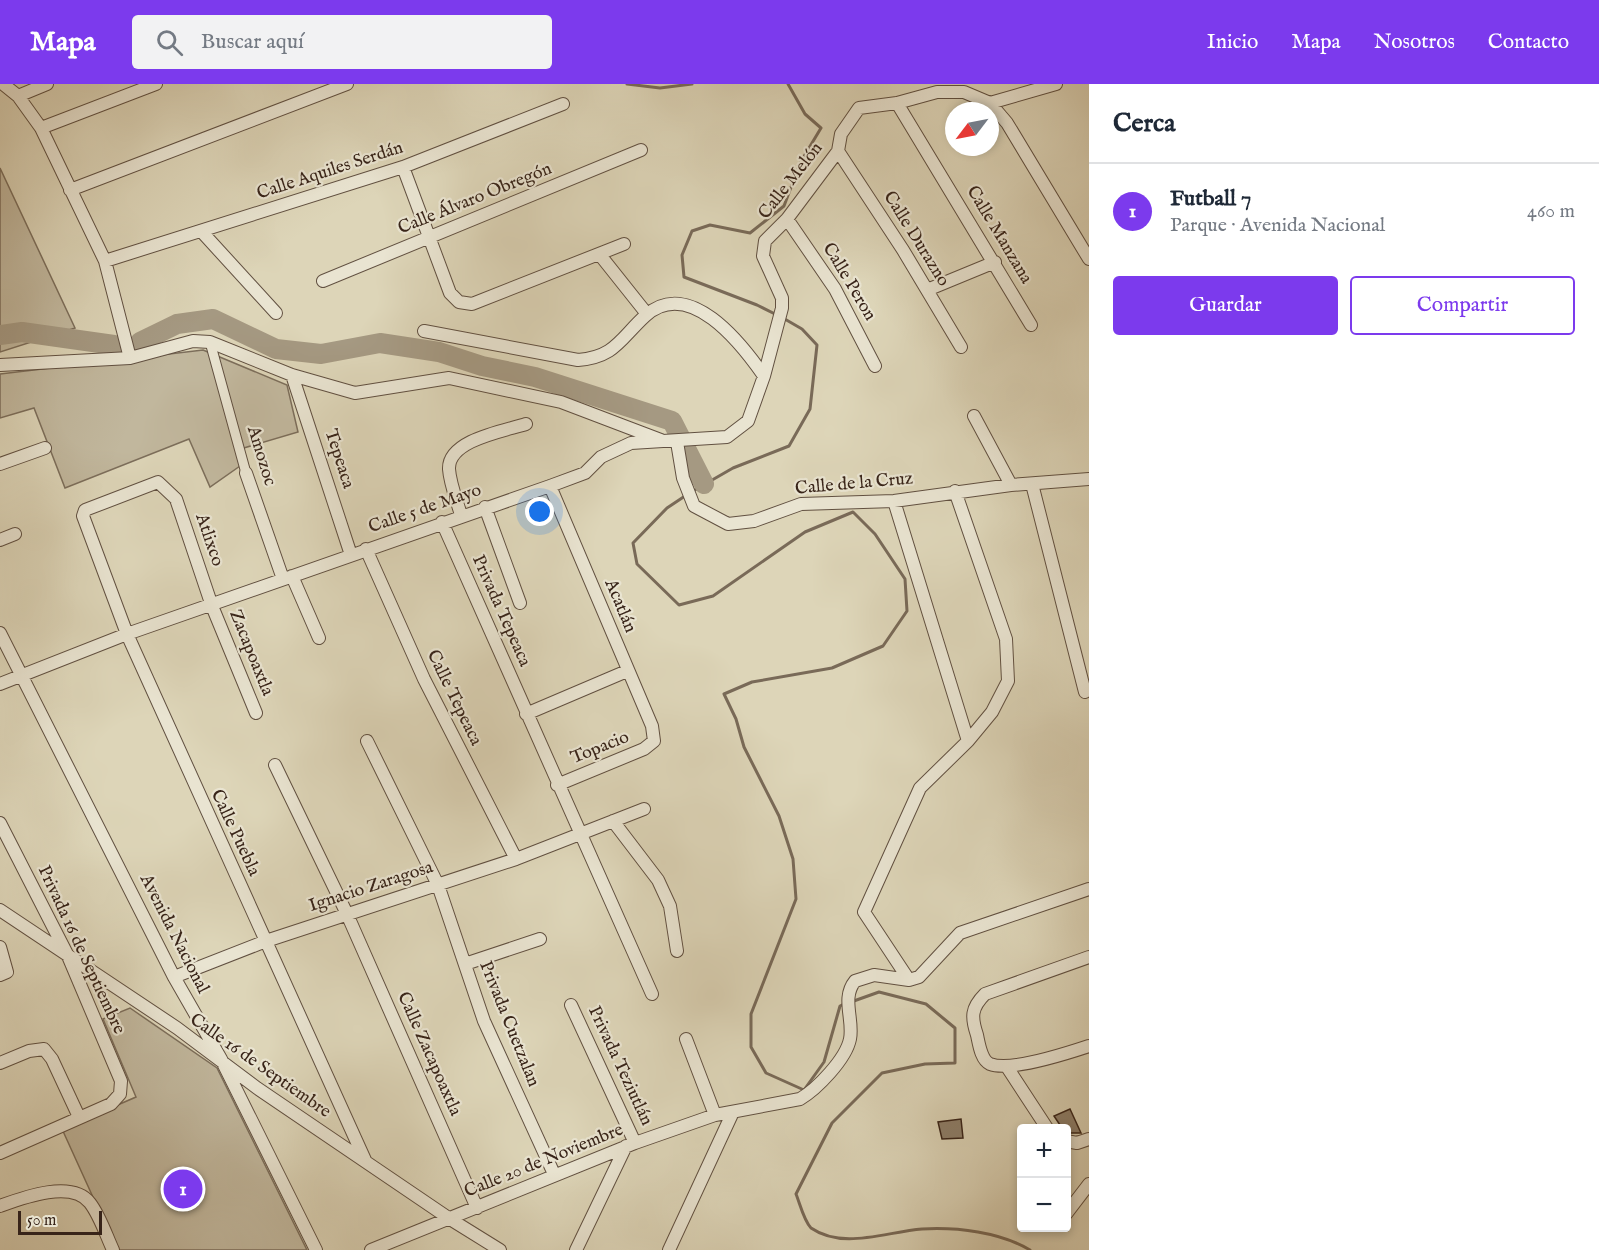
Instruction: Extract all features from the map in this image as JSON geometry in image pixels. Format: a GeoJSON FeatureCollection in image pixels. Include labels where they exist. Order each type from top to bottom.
{"type":"FeatureCollection","features":[{"type":"Feature","properties":{"kind":"street"},"geometry":{"type":"LineString","coordinates":[[3,84],[18,96],[40,128],[105,261],[130,358]]}},
{"type":"Feature","properties":{"kind":"street"},"geometry":{"type":"LineString","coordinates":[[18,96],[47,84]]}},
{"type":"Feature","properties":{"kind":"street"},"geometry":{"type":"LineString","coordinates":[[40,128],[156,84]]}},
{"type":"Feature","properties":{"kind":"street"},"geometry":{"type":"LineString","coordinates":[[70,190],[347,84]]}},
{"type":"Feature","properties":{"kind":"street"},"geometry":{"type":"LineString","coordinates":[[993,102],[1056,84]]}},
{"type":"Feature","properties":{"kind":"street"},"geometry":{"type":"LineString","coordinates":[[964,88],[988,102]]}},
{"type":"Feature","properties":{"kind":"street","name":"Calle Melón"},"geometry":{"type":"LineString","coordinates":[[782,308],[782,298],[763,256],[765,242],[787,219],[838,151],[841,134],[859,108],[897,103],[937,92],[964,88]]}},
{"type":"Feature","properties":{"kind":"street","name":"Calle Manzana"},"geometry":{"type":"LineString","coordinates":[[897,103],[1031,325]]}},
{"type":"Feature","properties":{"kind":"street","name":"Calle Aquiles Serdán"},"geometry":{"type":"LineString","coordinates":[[105,261],[403,167],[563,104]]}},
{"type":"Feature","properties":{"kind":"street"},"geometry":{"type":"LineString","coordinates":[[999,114],[1007,123],[1089,259]]}},
{"type":"Feature","properties":{"kind":"street","name":"Calle Álvaro Obregón"},"geometry":{"type":"LineString","coordinates":[[323,281],[641,150]]}},
{"type":"Feature","properties":{"kind":"street","name":"Calle Durazno"},"geometry":{"type":"LineString","coordinates":[[838,151],[961,347]]}},
{"type":"Feature","properties":{"kind":"street"},"geometry":{"type":"LineString","coordinates":[[403,167],[431,236],[450,293],[459,302],[472,304],[624,244]]}},
{"type":"Feature","properties":{"kind":"street","name":"Calle Peron"},"geometry":{"type":"LineString","coordinates":[[787,219],[835,289],[875,366]]}},
{"type":"Feature","properties":{"kind":"street"},"geometry":{"type":"LineString","coordinates":[[202,232],[276,313]]}},
{"type":"Feature","properties":{"kind":"street"},"geometry":{"type":"LineString","coordinates":[[600,255],[647,314]]}},
{"type":"Feature","properties":{"kind":"street"},"geometry":{"type":"LineString","coordinates":[[927,290],[995,262]]}},
{"type":"Feature","properties":{"kind":"street"},"geometry":{"type":"LineString","coordinates":[[424,331],[578,360],[600,358],[617,346],[647,314],[669,304],[685,304],[705,314],[742,345],[764,376]]}},
{"type":"Feature","properties":{"kind":"street","name":"Calle 5 de Mayo"},"geometry":{"type":"LineString","coordinates":[[0,684],[127,634],[585,473],[601,457],[631,443],[678,442],[727,437],[748,421],[764,376],[769,349],[782,308]]}},
{"type":"Feature","properties":{"kind":"street"},"geometry":{"type":"LineString","coordinates":[[0,365],[130,358],[193,341],[210,342],[292,375],[355,393],[449,378],[561,402],[678,442]]}},
{"type":"Feature","properties":{"kind":"street","name":"Amozoc"},"geometry":{"type":"LineString","coordinates":[[210,342],[246,473],[288,577],[320,638]]}},
{"type":"Feature","properties":{"kind":"street","name":"Tepeaca"},"geometry":{"type":"LineString","coordinates":[[292,375],[351,555]]}},
{"type":"Feature","properties":{"kind":"street"},"geometry":{"type":"LineString","coordinates":[[974,416],[1011,485]]}},
{"type":"Feature","properties":{"kind":"street"},"geometry":{"type":"LineString","coordinates":[[461,515],[449,468],[452,454],[465,444],[526,424]]}},
{"type":"Feature","properties":{"kind":"street","name":"Calle de la Cruz"},"geometry":{"type":"LineString","coordinates":[[678,442],[687,486],[694,506],[728,524],[754,521],[801,504],[894,501],[954,491],[1089,479]]}},
{"type":"Feature","properties":{"kind":"street"},"geometry":{"type":"LineString","coordinates":[[0,464],[45,448]]}},
{"type":"Feature","properties":{"kind":"street","name":"Atlixco"},"geometry":{"type":"LineString","coordinates":[[83,516],[90,506],[158,482],[167,488],[176,499],[212,606]]}},
{"type":"Feature","properties":{"kind":"street"},"geometry":{"type":"LineString","coordinates":[[1032,484],[1085,692]]}},
{"type":"Feature","properties":{"kind":"street","name":"Acatlán"},"geometry":{"type":"LineString","coordinates":[[550,486],[652,726],[654,741]]}},
{"type":"Feature","properties":{"kind":"street"},"geometry":{"type":"LineString","coordinates":[[954,491],[1006,639],[1008,681],[992,712],[968,741],[920,788],[864,912],[909,980],[927,972],[960,933],[1089,889]]}},
{"type":"Feature","properties":{"kind":"street"},"geometry":{"type":"LineString","coordinates":[[894,501],[968,741]]}},
{"type":"Feature","properties":{"kind":"street"},"geometry":{"type":"LineString","coordinates":[[485,507],[520,603]]}},
{"type":"Feature","properties":{"kind":"street","name":"Calle Puebla"},"geometry":{"type":"LineString","coordinates":[[83,516],[127,634],[365,1160]]}},
{"type":"Feature","properties":{"kind":"street","name":"Privada Tepeaca"},"geometry":{"type":"LineString","coordinates":[[442,522],[526,714]]}},
{"type":"Feature","properties":{"kind":"street"},"geometry":{"type":"LineString","coordinates":[[0,540],[15,534]]}},
{"type":"Feature","properties":{"kind":"street","name":"Calle Tepeaca"},"geometry":{"type":"LineString","coordinates":[[366,549],[424,679],[516,860]]}},
{"type":"Feature","properties":{"kind":"street","name":"Zacapoaxtla"},"geometry":{"type":"LineString","coordinates":[[212,606],[256,713]]}},
{"type":"Feature","properties":{"kind":"street","name":"Avenida Nacional"},"geometry":{"type":"LineString","coordinates":[[0,633],[316,1250]]}},
{"type":"Feature","properties":{"kind":"street"},"geometry":{"type":"LineString","coordinates":[[627,671],[526,714],[652,994]]}},
{"type":"Feature","properties":{"kind":"street","name":"Privada Cuetzalan"},"geometry":{"type":"LineString","coordinates":[[367,741],[438,885],[484,1021],[554,1174]]}},
{"type":"Feature","properties":{"kind":"street","name":"Topacio"},"geometry":{"type":"LineString","coordinates":[[557,785],[644,749],[654,741]]}},
{"type":"Feature","properties":{"kind":"street","name":"Calle Zacapoaxtla"},"geometry":{"type":"LineString","coordinates":[[275,765],[347,914],[477,1208]]}},
{"type":"Feature","properties":{"kind":"street","name":"Ignacio Zaragosa"},"geometry":{"type":"LineString","coordinates":[[174,976],[266,941],[516,860],[644,809]]}},
{"type":"Feature","properties":{"kind":"street"},"geometry":{"type":"LineString","coordinates":[[613,821],[658,880],[670,906],[677,951]]}},
{"type":"Feature","properties":{"kind":"street","name":"Privada 16 de Septiembre"},"geometry":{"type":"LineString","coordinates":[[0,823],[68,956],[121,1081],[120,1094],[111,1104],[79,1117]]}},
{"type":"Feature","properties":{"kind":"street","name":"Calle 16 de Septiembre"},"geometry":{"type":"LineString","coordinates":[[0,910],[220,1059],[257,1088],[450,1220],[500,1250]]}},
{"type":"Feature","properties":{"kind":"street"},"geometry":{"type":"LineString","coordinates":[[465,964],[540,939]]}},
{"type":"Feature","properties":{"kind":"street"},"geometry":{"type":"LineString","coordinates":[[0,948],[7,972],[0,975]]}},
{"type":"Feature","properties":{"kind":"street"},"geometry":{"type":"LineString","coordinates":[[1089,957],[985,994],[975,1005],[972,1019],[983,1058],[989,1064],[1007,1067],[1089,1046]]}},
{"type":"Feature","properties":{"kind":"street","name":"Calle 20 de Noviembre"},"geometry":{"type":"LineString","coordinates":[[371,1250],[450,1220],[554,1174],[631,1144],[715,1115],[800,1099],[812,1092],[836,1064],[850,1040],[850,986],[855,981],[874,975],[909,980]]}},
{"type":"Feature","properties":{"kind":"street","name":"Privada Teziutlán"},"geometry":{"type":"LineString","coordinates":[[571,1005],[631,1144]]}},
{"type":"Feature","properties":{"kind":"street"},"geometry":{"type":"LineString","coordinates":[[686,1039],[715,1115]]}},
{"type":"Feature","properties":{"kind":"street"},"geometry":{"type":"LineString","coordinates":[[0,1063],[29,1051],[44,1049],[52,1059],[79,1117],[0,1153]]}},
{"type":"Feature","properties":{"kind":"street"},"geometry":{"type":"LineString","coordinates":[[1007,1067],[1044,1124]]}},
{"type":"Feature","properties":{"kind":"street"},"geometry":{"type":"LineString","coordinates":[[669,1250],[733,1112]]}},
{"type":"Feature","properties":{"kind":"street"},"geometry":{"type":"LineString","coordinates":[[1071,1142],[1077,1143],[1089,1139]]}},
{"type":"Feature","properties":{"kind":"street"},"geometry":{"type":"LineString","coordinates":[[576,1250],[631,1144]]}},
{"type":"Feature","properties":{"kind":"street"},"geometry":{"type":"LineString","coordinates":[[1071,1207],[1089,1184]]}},
{"type":"Feature","properties":{"kind":"street"},"geometry":{"type":"LineString","coordinates":[[0,1206],[40,1193],[73,1192],[83,1196],[90,1203],[113,1250]]}},
{"type":"Feature","properties":{"kind":"shaded area"},"geometry":{"type":"Polygon","coordinates":[[[0,168],[75,328],[0,352],[0,168]]]}},
{"type":"Feature","properties":{"kind":"shaded area"},"geometry":{"type":"Polygon","coordinates":[[[203,350],[287,385],[298,432],[237,450],[240,466],[210,487],[189,439],[65,488],[34,408],[0,418],[0,374],[203,350]]]}},
{"type":"Feature","properties":{"kind":"shaded area"},"geometry":{"type":"Polygon","coordinates":[[[130,1008],[217,1068],[307,1250],[117,1250],[62,1129],[136,1097],[103,1019],[130,1008]]]}},
{"type":"Feature","properties":{"kind":"building"},"geometry":{"type":"Polygon","coordinates":[[[1070,1109],[1081,1133],[1071,1133],[1071,1124],[1059,1124],[1054,1116],[1070,1109]]]}},
{"type":"Feature","properties":{"kind":"building"},"geometry":{"type":"Polygon","coordinates":[[[961,1119],[963,1138],[942,1139],[938,1122],[961,1119]]]}},
{"type":"Feature","properties":{"kind":"waterway"},"geometry":{"type":"LineString","coordinates":[[627,84],[660,88],[692,84]]}},
{"type":"Feature","properties":{"kind":"waterway"},"geometry":{"type":"LineString","coordinates":[[777,315],[684,277],[682,255],[692,231],[710,225],[750,233],[784,206],[800,163],[821,128],[805,114],[788,84]]}},
{"type":"Feature","properties":{"kind":"waterway"},"geometry":{"type":"LineString","coordinates":[[693,491],[733,468],[789,446],[810,409],[817,345],[802,329],[783,318]]}},
{"type":"Feature","properties":{"kind":"waterway"},"geometry":{"type":"LineString","coordinates":[[140,342],[177,324],[213,319],[276,349],[321,354],[380,343],[439,352],[482,366],[535,377],[672,421],[704,484]]}},
{"type":"Feature","properties":{"kind":"waterway"},"geometry":{"type":"LineString","coordinates":[[0,335],[22,332],[114,345]]}},
{"type":"Feature","properties":{"kind":"waterway"},"geometry":{"type":"LineString","coordinates":[[685,496],[667,508],[633,543],[637,564],[679,605],[713,596],[805,532],[853,512],[875,534],[905,579],[907,611],[883,646],[832,668],[752,682],[724,694],[736,719],[744,747],[779,816],[793,859],[796,899],[751,1014],[751,1047],[766,1073],[804,1090],[824,1062],[840,1006],[844,1004]]}},
{"type":"Feature","properties":{"kind":"waterway"},"geometry":{"type":"LineString","coordinates":[[851,1002],[879,992],[926,1004],[955,1028],[955,1063],[925,1064],[882,1073],[832,1123],[796,1194],[804,1217],[811,1228],[837,1238],[850,1239],[922,1229],[964,1230],[992,1235],[1030,1250]]}},
{"type":"Feature","properties":{"kind":"place","name":"Futball 7"},"geometry":{"type":"Point","coordinates":[183,1189]}}]}
